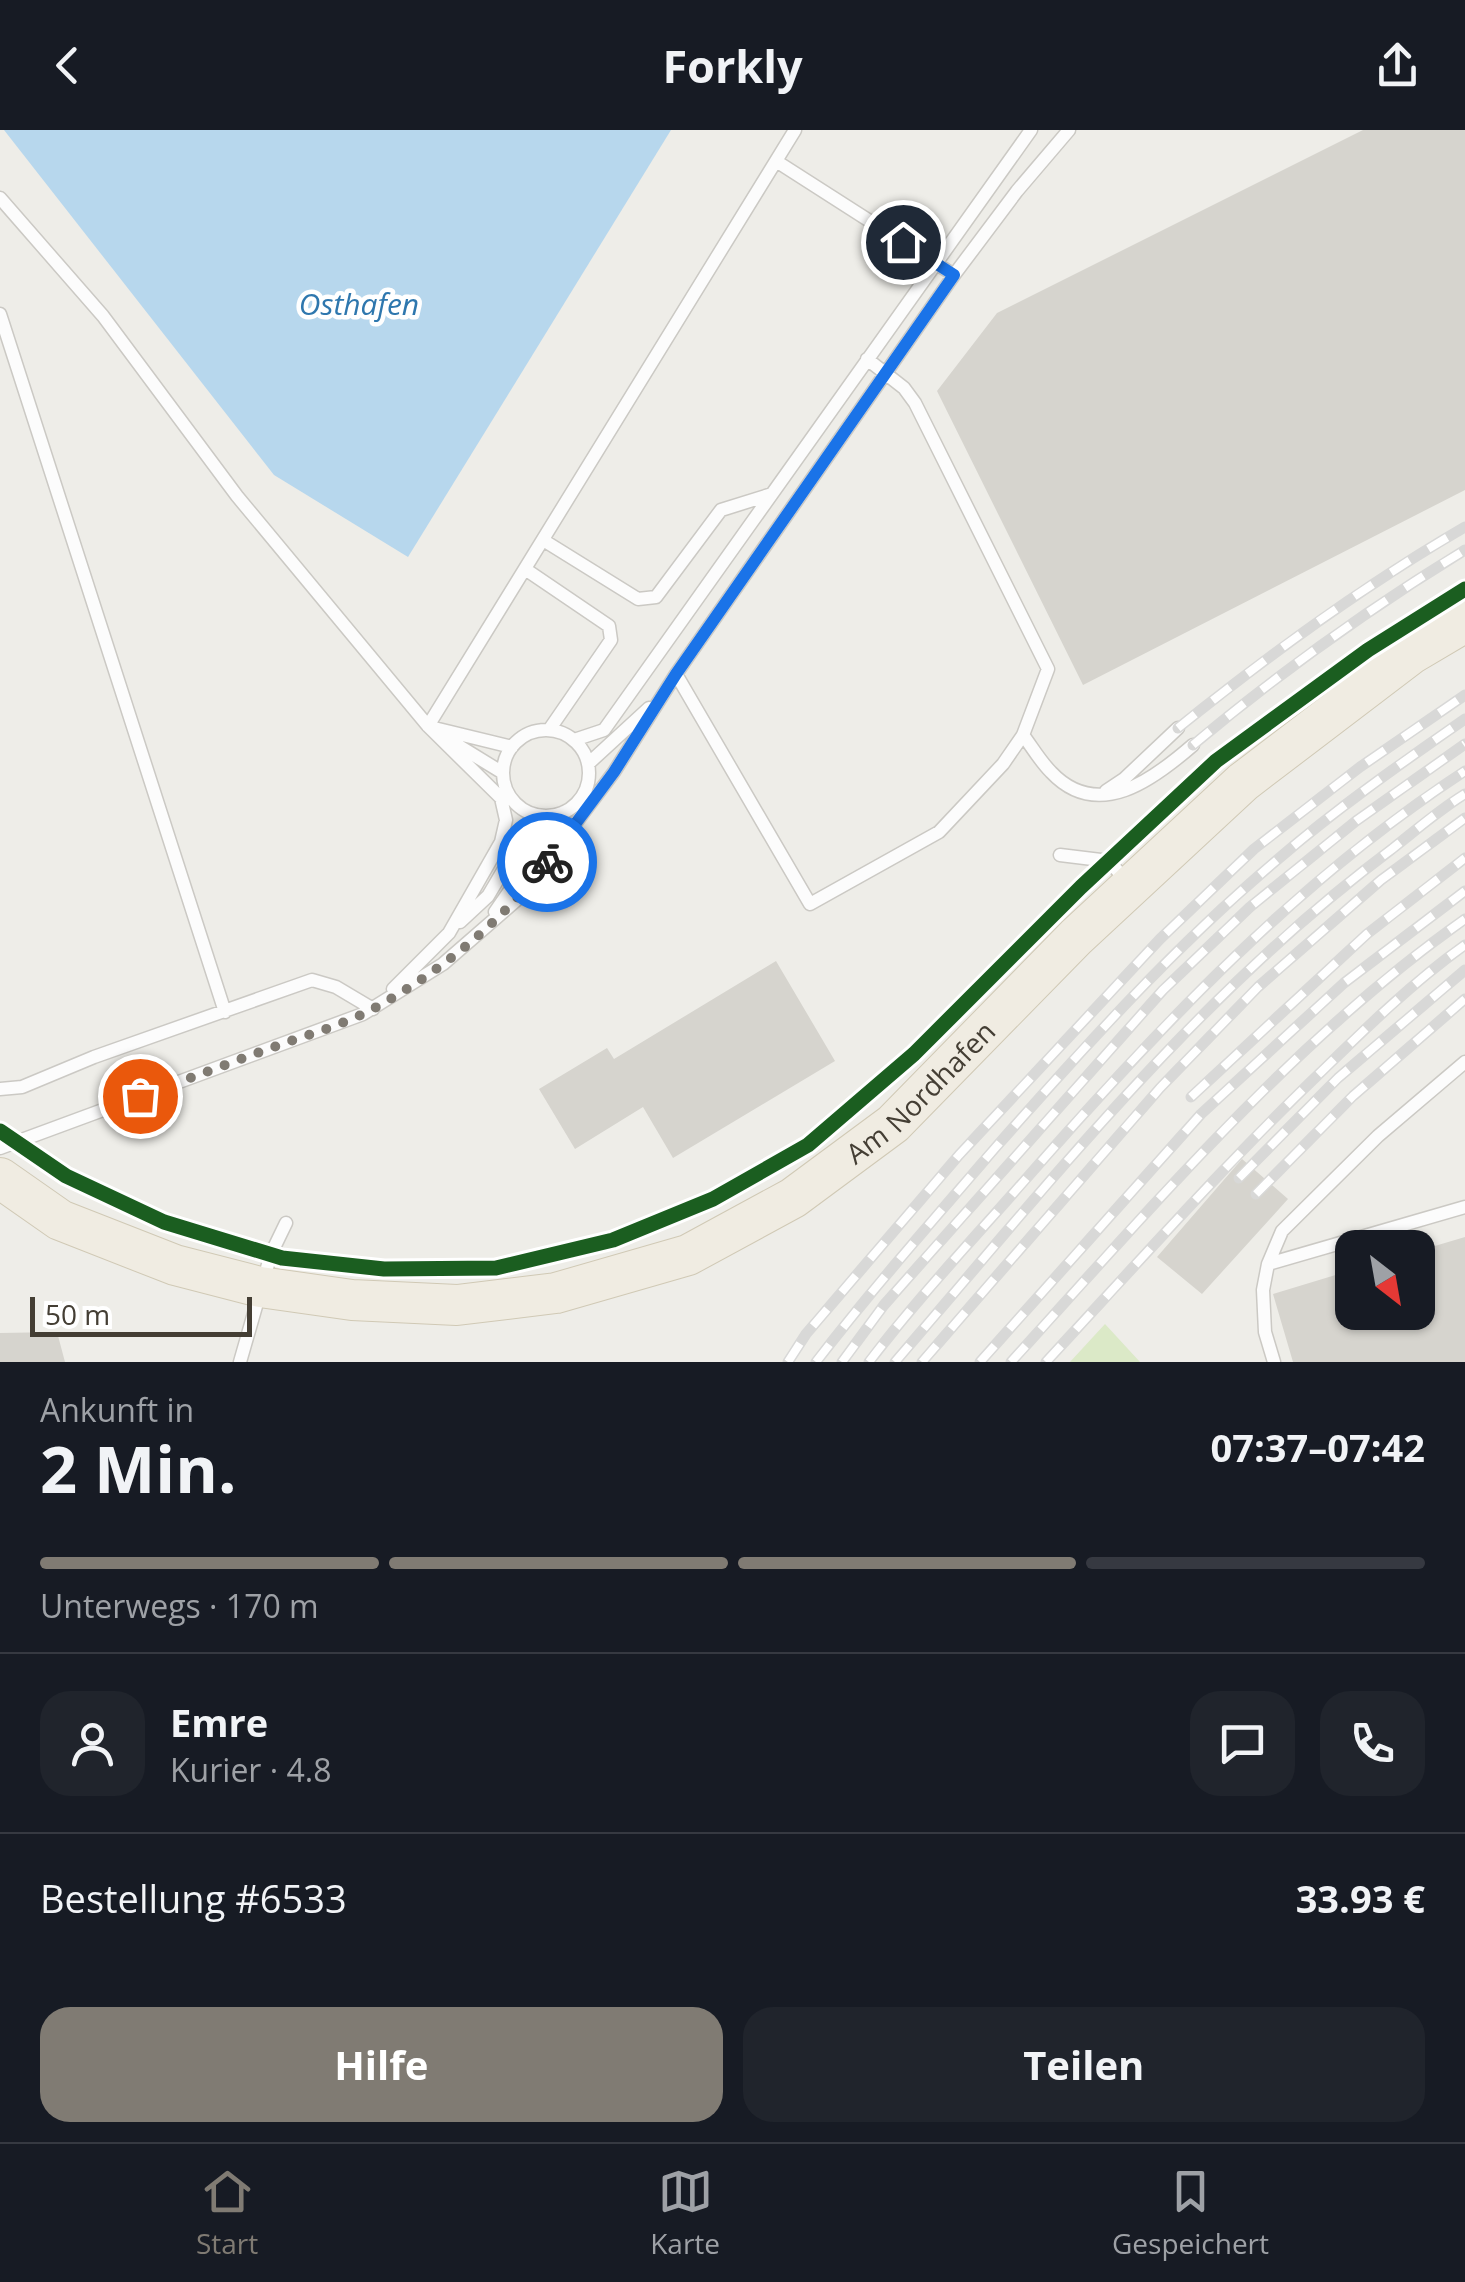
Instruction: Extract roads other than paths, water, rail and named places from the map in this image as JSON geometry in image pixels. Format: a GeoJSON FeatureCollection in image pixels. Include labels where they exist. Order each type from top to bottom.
{"type":"FeatureCollection","features":[{"type":"Feature","properties":{"kind":"main road","name":"Am Nordhafen"},"geometry":{"type":"LineString","coordinates":[[0,1178],[60,1220],[125,1248],[260,1287],[352,1300],[458,1305],[556,1293],[688,1255],[793,1198],[893,1124],[1076,937],[1243,782],[1411,654],[1465,622]]}},
{"type":"Feature","properties":{"kind":"lane"},"geometry":{"type":"LineString","coordinates":[[428,726],[795,130]]}},
{"type":"Feature","properties":{"kind":"lane"},"geometry":{"type":"LineString","coordinates":[[574,740],[604,730],[1031,130]]}},
{"type":"Feature","properties":{"kind":"lane"},"geometry":{"type":"LineString","coordinates":[[0,1148],[374,1008],[442,964],[520,896],[614,772],[676,674],[954,275],[1069,130]]}},
{"type":"Feature","properties":{"kind":"lane"},"geometry":{"type":"LineString","coordinates":[[776,161],[954,275]]}},
{"type":"Feature","properties":{"kind":"lane"},"geometry":{"type":"LineString","coordinates":[[0,198],[102,316],[237,496],[428,726],[501,798],[506,820],[501,842],[449,933]]}},
{"type":"Feature","properties":{"kind":"lane"},"geometry":{"type":"LineString","coordinates":[[0,314],[225,1012]]}},
{"type":"Feature","properties":{"kind":"lane"},"geometry":{"type":"LineString","coordinates":[[676,674],[810,904],[940,832],[1003,764],[1023,735],[1048,668],[915,403],[904,388],[867,359]]}},
{"type":"Feature","properties":{"kind":"lane"},"geometry":{"type":"LineString","coordinates":[[543,540],[638,598],[656,597],[721,510],[772,494]]}},
{"type":"Feature","properties":{"kind":"lane"},"geometry":{"type":"LineString","coordinates":[[525,568],[609,626],[611,640],[548,730]]}},
{"type":"Feature","properties":{"kind":"lane"},"geometry":{"type":"LineString","coordinates":[[588,764],[662,696]]}},
{"type":"Feature","properties":{"kind":"lane"},"geometry":{"type":"LineString","coordinates":[[428,726],[512,747]]}},
{"type":"Feature","properties":{"kind":"lane"},"geometry":{"type":"LineString","coordinates":[[428,726],[503,773]]}},
{"type":"Feature","properties":{"kind":"lane"},"geometry":{"type":"LineString","coordinates":[[1099,795],[1124,779],[1178,728]]}},
{"type":"Feature","properties":{"kind":"lane"},"geometry":{"type":"LineString","coordinates":[[482,931],[564,812],[584,792],[588,764],[574,740],[548,730],[522,737],[512,747],[503,773],[512,800],[536,815],[564,812]]}},
{"type":"Feature","properties":{"kind":"lane"},"geometry":{"type":"LineString","coordinates":[[1023,735],[1051,773],[1074,790],[1099,795],[1134,789],[1166,769],[1193,744]]}},
{"type":"Feature","properties":{"kind":"lane"},"geometry":{"type":"LineString","coordinates":[[374,1008],[488,896],[536,815]]}},
{"type":"Feature","properties":{"kind":"lane"},"geometry":{"type":"LineString","coordinates":[[1060,855],[1109,861],[1130,886]]}},
{"type":"Feature","properties":{"kind":"lane"},"geometry":{"type":"LineString","coordinates":[[0,1088],[22,1087],[94,1057],[312,980],[336,987],[374,1008]]}},
{"type":"Feature","properties":{"kind":"lane"},"geometry":{"type":"LineString","coordinates":[[1274,1362],[1265,1332],[1263,1290],[1268,1264],[1282,1232],[1378,1136],[1465,1062]]}},
{"type":"Feature","properties":{"kind":"lane"},"geometry":{"type":"LineString","coordinates":[[1268,1264],[1465,1207]]}},
{"type":"Feature","properties":{"kind":"lane"},"geometry":{"type":"LineString","coordinates":[[240,1362],[260,1287],[286,1223]]}},
{"type":"Feature","properties":{"kind":"water","name":"Osthafen"},"geometry":{"type":"Polygon","coordinates":[[[4,130],[671,130],[408,557],[274,475],[4,130]]]}},
{"type":"Feature","properties":{"kind":"railway"},"geometry":{"type":"LineString","coordinates":[[1178,728],[1318,622],[1465,527]]}},
{"type":"Feature","properties":{"kind":"railway"},"geometry":{"type":"LineString","coordinates":[[1193,745],[1326,642],[1465,550]]}},
{"type":"Feature","properties":{"kind":"railway"},"geometry":{"type":"LineString","coordinates":[[788,1362],[806,1334],[959,1155],[1160,939],[1254,849],[1360,767],[1465,695]]}},
{"type":"Feature","properties":{"kind":"railway"},"geometry":{"type":"LineString","coordinates":[[816,1362],[996,1147],[1166,962],[1299,841],[1465,719]]}},
{"type":"Feature","properties":{"kind":"railway"},"geometry":{"type":"LineString","coordinates":[[842,1362],[884,1305],[1163,990],[1250,907],[1356,821],[1465,744]]}},
{"type":"Feature","properties":{"kind":"railway"},"geometry":{"type":"LineString","coordinates":[[869,1362],[1081,1116],[1235,956],[1345,859],[1465,771]]}},
{"type":"Feature","properties":{"kind":"railway"},"geometry":{"type":"LineString","coordinates":[[895,1362],[1070,1158],[1191,1027],[1321,905],[1465,794]]}},
{"type":"Feature","properties":{"kind":"railway"},"geometry":{"type":"LineString","coordinates":[[922,1362],[1160,1088],[1258,987],[1381,880],[1465,818]]}},
{"type":"Feature","properties":{"kind":"railway"},"geometry":{"type":"LineString","coordinates":[[1191,1097],[1367,934],[1465,858]]}},
{"type":"Feature","properties":{"kind":"railway"},"geometry":{"type":"LineString","coordinates":[[980,1362],[1201,1114],[1344,983],[1465,891]]}},
{"type":"Feature","properties":{"kind":"railway"},"geometry":{"type":"LineString","coordinates":[[1011,1362],[1171,1185],[1283,1072],[1341,1018],[1465,919]]}},
{"type":"Feature","properties":{"kind":"railway"},"geometry":{"type":"LineString","coordinates":[[1046,1362],[1285,1107],[1390,1006],[1465,945]]}},
{"type":"Feature","properties":{"kind":"railway"},"geometry":{"type":"LineString","coordinates":[[1239,1178],[1338,1078],[1465,970]]}},
{"type":"Feature","properties":{"kind":"railway"},"geometry":{"type":"LineString","coordinates":[[1256,1194],[1353,1096],[1465,999]]}}]}
